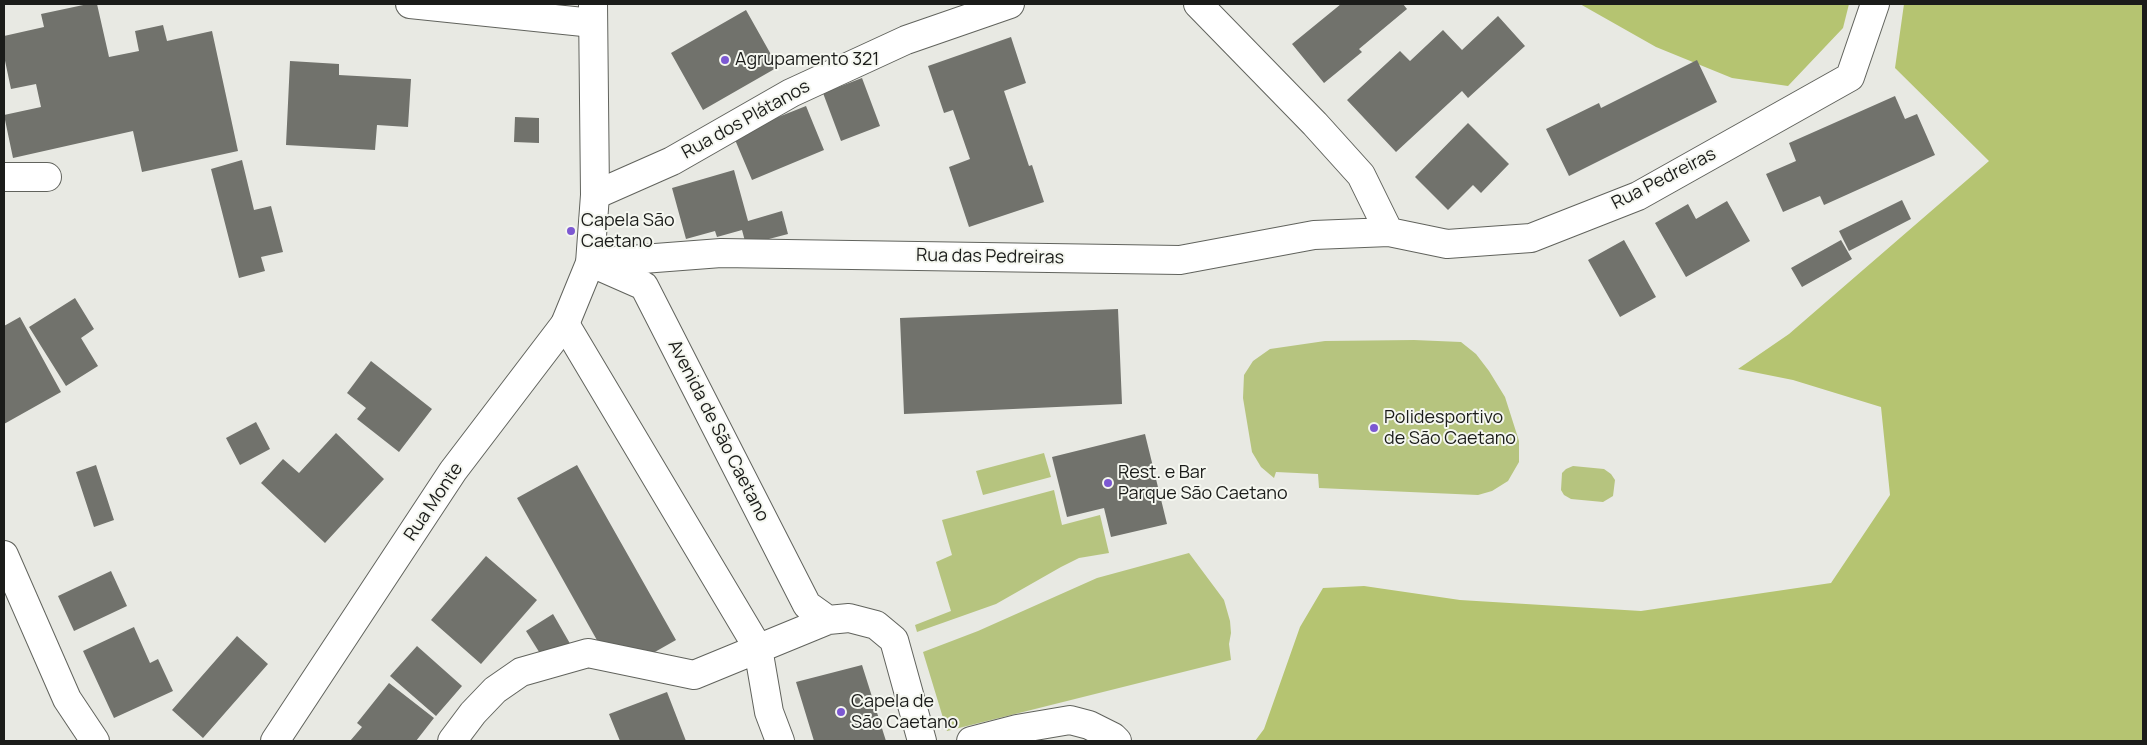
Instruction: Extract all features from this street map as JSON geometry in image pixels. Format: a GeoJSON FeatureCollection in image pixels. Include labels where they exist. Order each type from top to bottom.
{"type":"FeatureCollection","features":[{"type":"Feature","properties":{"kind":"street"},"geometry":{"type":"LineString","coordinates":[[410,4],[593,13]]}},
{"type":"Feature","properties":{"kind":"street","name":"Rua dos Plátanos"},"geometry":{"type":"LineString","coordinates":[[595,195],[672,161],[791,93],[906,40],[1010,4]]}},
{"type":"Feature","properties":{"kind":"street"},"geometry":{"type":"LineString","coordinates":[[1198,4],[1315,124],[1361,175],[1389,232]]}},
{"type":"Feature","properties":{"kind":"street","name":"Rua Pedreiras"},"geometry":{"type":"LineString","coordinates":[[1389,232],[1447,244],[1531,238],[1638,196],[1850,77],[1875,4]]}},
{"type":"Feature","properties":{"kind":"street","name":"Rua Monte"},"geometry":{"type":"LineString","coordinates":[[275,741],[453,471],[565,324],[590,263],[595,195],[593,13]]}},
{"type":"Feature","properties":{"kind":"street"},"geometry":{"type":"LineString","coordinates":[[4,177],[47,177]]}},
{"type":"Feature","properties":{"kind":"street","name":"Rua das Pedreiras"},"geometry":{"type":"LineString","coordinates":[[590,263],[721,253],[1180,260],[1314,235],[1389,232]]}},
{"type":"Feature","properties":{"kind":"street","name":"Avenida de São Caetano"},"geometry":{"type":"LineString","coordinates":[[590,263],[644,286],[807,605],[828,620]]}},
{"type":"Feature","properties":{"kind":"street"},"geometry":{"type":"LineString","coordinates":[[565,324],[758,648],[769,712],[780,741]]}},
{"type":"Feature","properties":{"kind":"street"},"geometry":{"type":"LineString","coordinates":[[4,555],[67,699],[95,741]]}},
{"type":"Feature","properties":{"kind":"street"},"geometry":{"type":"LineString","coordinates":[[452,741],[473,713],[495,690],[521,672],[588,653],[694,675],[828,620],[849,618],[876,625],[894,640],[922,741]]}},
{"type":"Feature","properties":{"kind":"street"},"geometry":{"type":"LineString","coordinates":[[970,741],[1070,720],[1089,725],[1117,741]]}},
{"type":"Feature","properties":{"kind":"green space"},"geometry":{"type":"Polygon","coordinates":[[[1580,4],[1849,4],[1843,28],[1788,86],[1732,78],[1656,47],[1580,4]]]}},
{"type":"Feature","properties":{"kind":"green space"},"geometry":{"type":"Polygon","coordinates":[[[1904,4],[2143,4],[2143,741],[1255,741],[1264,729],[1300,627],[1323,588],[1364,586],[1460,600],[1641,611],[1831,583],[1890,495],[1881,407],[1793,380],[1738,369],[1789,334],[1989,161],[1895,68],[1904,4]]]}},
{"type":"Feature","properties":{"kind":"green space"},"geometry":{"type":"Polygon","coordinates":[[[1414,340],[1461,342],[1476,354],[1489,371],[1505,397],[1519,441],[1519,462],[1508,481],[1492,491],[1478,495],[1319,488],[1318,474],[1276,472],[1274,478],[1261,467],[1252,452],[1243,398],[1244,375],[1253,361],[1270,349],[1325,341],[1414,340]]]}},
{"type":"Feature","properties":{"kind":"green space"},"geometry":{"type":"Polygon","coordinates":[[[1044,453],[1051,477],[983,495],[976,471],[1044,453]]]}},
{"type":"Feature","properties":{"kind":"green space"},"geometry":{"type":"Polygon","coordinates":[[[1573,466],[1604,469],[1611,474],[1615,480],[1613,496],[1603,502],[1571,499],[1564,495],[1561,490],[1562,473],[1573,466]]]}},
{"type":"Feature","properties":{"kind":"green space"},"geometry":{"type":"Polygon","coordinates":[[[1054,490],[1062,525],[1100,515],[1109,553],[1079,558],[996,604],[917,632],[915,625],[951,611],[936,562],[952,555],[942,520],[1054,490]]]}},
{"type":"Feature","properties":{"kind":"green space"},"geometry":{"type":"Polygon","coordinates":[[[1189,553],[1224,600],[1230,621],[1231,633],[1229,644],[1231,660],[947,731],[923,652],[978,631],[1097,578],[1189,553]]]}},
{"type":"Feature","properties":{"kind":"building"},"geometry":{"type":"Polygon","coordinates":[[[88,4],[97,4],[109,57],[139,51],[135,31],[163,25],[167,41],[212,31],[238,151],[142,172],[133,131],[13,158],[4,115],[41,107],[36,84],[11,89],[4,56],[4,36],[44,27],[41,14],[88,4]]]}},
{"type":"Feature","properties":{"kind":"building"},"geometry":{"type":"Polygon","coordinates":[[[1341,4],[1403,4],[1407,9],[1359,49],[1362,52],[1324,83],[1292,44],[1341,4]]]}},
{"type":"Feature","properties":{"kind":"building","name":"Agrupamento 321"},"geometry":{"type":"Polygon","coordinates":[[[746,10],[778,67],[703,110],[671,53],[746,10]]]}},
{"type":"Feature","properties":{"kind":"building"},"geometry":{"type":"Polygon","coordinates":[[[1498,16],[1525,46],[1468,98],[1462,91],[1396,152],[1347,100],[1400,51],[1410,61],[1443,30],[1462,50],[1498,16]]]}},
{"type":"Feature","properties":{"kind":"building"},"geometry":{"type":"Polygon","coordinates":[[[1011,37],[1026,83],[1004,91],[1029,166],[1032,165],[1044,202],[969,227],[949,167],[970,159],[953,110],[944,113],[928,66],[1011,37]]]}},
{"type":"Feature","properties":{"kind":"building"},"geometry":{"type":"Polygon","coordinates":[[[1697,60],[1717,102],[1569,176],[1546,129],[1599,103],[1601,108],[1697,60]]]}},
{"type":"Feature","properties":{"kind":"building"},"geometry":{"type":"Polygon","coordinates":[[[290,61],[339,64],[339,75],[411,79],[408,127],[377,125],[375,150],[286,145],[290,61]]]}},
{"type":"Feature","properties":{"kind":"building"},"geometry":{"type":"Polygon","coordinates":[[[862,78],[880,126],[841,141],[823,93],[862,78]]]}},
{"type":"Feature","properties":{"kind":"building"},"geometry":{"type":"Polygon","coordinates":[[[1895,96],[1905,119],[1917,114],[1935,155],[1824,205],[1820,196],[1783,212],[1766,174],[1796,161],[1789,143],[1895,96]]]}},
{"type":"Feature","properties":{"kind":"building"},"geometry":{"type":"Polygon","coordinates":[[[806,106],[824,150],[752,180],[733,135],[806,106]]]}},
{"type":"Feature","properties":{"kind":"building"},"geometry":{"type":"Polygon","coordinates":[[[515,117],[539,118],[539,143],[514,142],[515,117]]]}},
{"type":"Feature","properties":{"kind":"building"},"geometry":{"type":"Polygon","coordinates":[[[1468,123],[1509,164],[1481,193],[1473,185],[1448,210],[1415,177],[1468,123]]]}},
{"type":"Feature","properties":{"kind":"building"},"geometry":{"type":"Polygon","coordinates":[[[242,160],[254,210],[271,206],[283,252],[261,257],[265,271],[239,278],[211,169],[242,160]]]}},
{"type":"Feature","properties":{"kind":"building"},"geometry":{"type":"Polygon","coordinates":[[[734,170],[748,221],[782,211],[788,234],[746,245],[742,230],[717,237],[715,231],[686,239],[672,188],[734,170]]]}},
{"type":"Feature","properties":{"kind":"building"},"geometry":{"type":"Polygon","coordinates":[[[1902,200],[1911,219],[1849,251],[1839,231],[1902,200]]]}},
{"type":"Feature","properties":{"kind":"building"},"geometry":{"type":"Polygon","coordinates":[[[1727,201],[1750,241],[1686,277],[1655,223],[1688,204],[1696,219],[1727,201]]]}},
{"type":"Feature","properties":{"kind":"building"},"geometry":{"type":"Polygon","coordinates":[[[1624,240],[1656,297],[1620,317],[1588,260],[1624,240]]]}},
{"type":"Feature","properties":{"kind":"building"},"geometry":{"type":"Polygon","coordinates":[[[1841,240],[1852,259],[1802,287],[1791,268],[1841,240]]]}},
{"type":"Feature","properties":{"kind":"building"},"geometry":{"type":"Polygon","coordinates":[[[75,298],[94,329],[81,338],[98,366],[66,386],[29,327],[75,298]]]}},
{"type":"Feature","properties":{"kind":"building"},"geometry":{"type":"Polygon","coordinates":[[[1118,309],[1122,404],[904,414],[900,318],[1118,309]]]}},
{"type":"Feature","properties":{"kind":"building"},"geometry":{"type":"Polygon","coordinates":[[[20,317],[61,392],[4,424],[4,326],[20,317]]]}},
{"type":"Feature","properties":{"kind":"building"},"geometry":{"type":"Polygon","coordinates":[[[371,361],[432,409],[399,452],[357,419],[366,408],[347,393],[371,361]]]}},
{"type":"Feature","properties":{"kind":"building"},"geometry":{"type":"Polygon","coordinates":[[[256,422],[270,449],[240,465],[226,438],[256,422]]]}},
{"type":"Feature","properties":{"kind":"building"},"geometry":{"type":"Polygon","coordinates":[[[336,433],[384,479],[325,543],[261,483],[283,459],[299,473],[336,433]]]}},
{"type":"Feature","properties":{"kind":"building","name":"Rest. e Bar Parque São Caetano"},"geometry":{"type":"Polygon","coordinates":[[[1145,434],[1167,524],[1111,537],[1104,508],[1067,517],[1052,457],[1145,434]]]}},
{"type":"Feature","properties":{"kind":"building"},"geometry":{"type":"Polygon","coordinates":[[[96,465],[114,520],[94,527],[76,472],[96,465]]]}},
{"type":"Feature","properties":{"kind":"building"},"geometry":{"type":"Polygon","coordinates":[[[577,465],[676,640],[616,674],[517,498],[577,465]]]}},
{"type":"Feature","properties":{"kind":"building"},"geometry":{"type":"Polygon","coordinates":[[[486,556],[537,600],[481,664],[431,620],[486,556]]]}},
{"type":"Feature","properties":{"kind":"building"},"geometry":{"type":"Polygon","coordinates":[[[111,571],[127,606],[74,631],[58,596],[111,571]]]}},
{"type":"Feature","properties":{"kind":"building"},"geometry":{"type":"Polygon","coordinates":[[[553,614],[572,647],[546,663],[526,631],[553,614]]]}},
{"type":"Feature","properties":{"kind":"building"},"geometry":{"type":"Polygon","coordinates":[[[134,627],[150,663],[158,659],[173,691],[114,718],[83,651],[134,627]]]}},
{"type":"Feature","properties":{"kind":"building"},"geometry":{"type":"Polygon","coordinates":[[[237,636],[268,664],[203,738],[172,710],[237,636]]]}},
{"type":"Feature","properties":{"kind":"building"},"geometry":{"type":"Polygon","coordinates":[[[417,646],[462,686],[436,716],[390,676],[417,646]]]}},
{"type":"Feature","properties":{"kind":"building","name":"Capela de São Caetano"},"geometry":{"type":"Polygon","coordinates":[[[862,665],[886,741],[814,741],[796,682],[862,665]]]}},
{"type":"Feature","properties":{"kind":"building"},"geometry":{"type":"Polygon","coordinates":[[[389,683],[434,718],[416,741],[350,741],[362,727],[357,723],[389,683]]]}},
{"type":"Feature","properties":{"kind":"building"},"geometry":{"type":"Polygon","coordinates":[[[667,692],[686,741],[620,741],[609,714],[667,692]]]}},
{"type":"Feature","properties":{"kind":"place","name":"Agrupamento 321"},"geometry":{"type":"Point","coordinates":[725,60]}},
{"type":"Feature","properties":{"kind":"place","name":"Capela São Caetano"},"geometry":{"type":"Point","coordinates":[571,231]}},
{"type":"Feature","properties":{"kind":"place","name":"Polidesportivo de São Caetano"},"geometry":{"type":"Point","coordinates":[1374,428]}},
{"type":"Feature","properties":{"kind":"place","name":"Rest. e Bar Parque São Caetano"},"geometry":{"type":"Point","coordinates":[1108,483]}},
{"type":"Feature","properties":{"kind":"place","name":"Capela de São Caetano"},"geometry":{"type":"Point","coordinates":[841,712]}}]}
